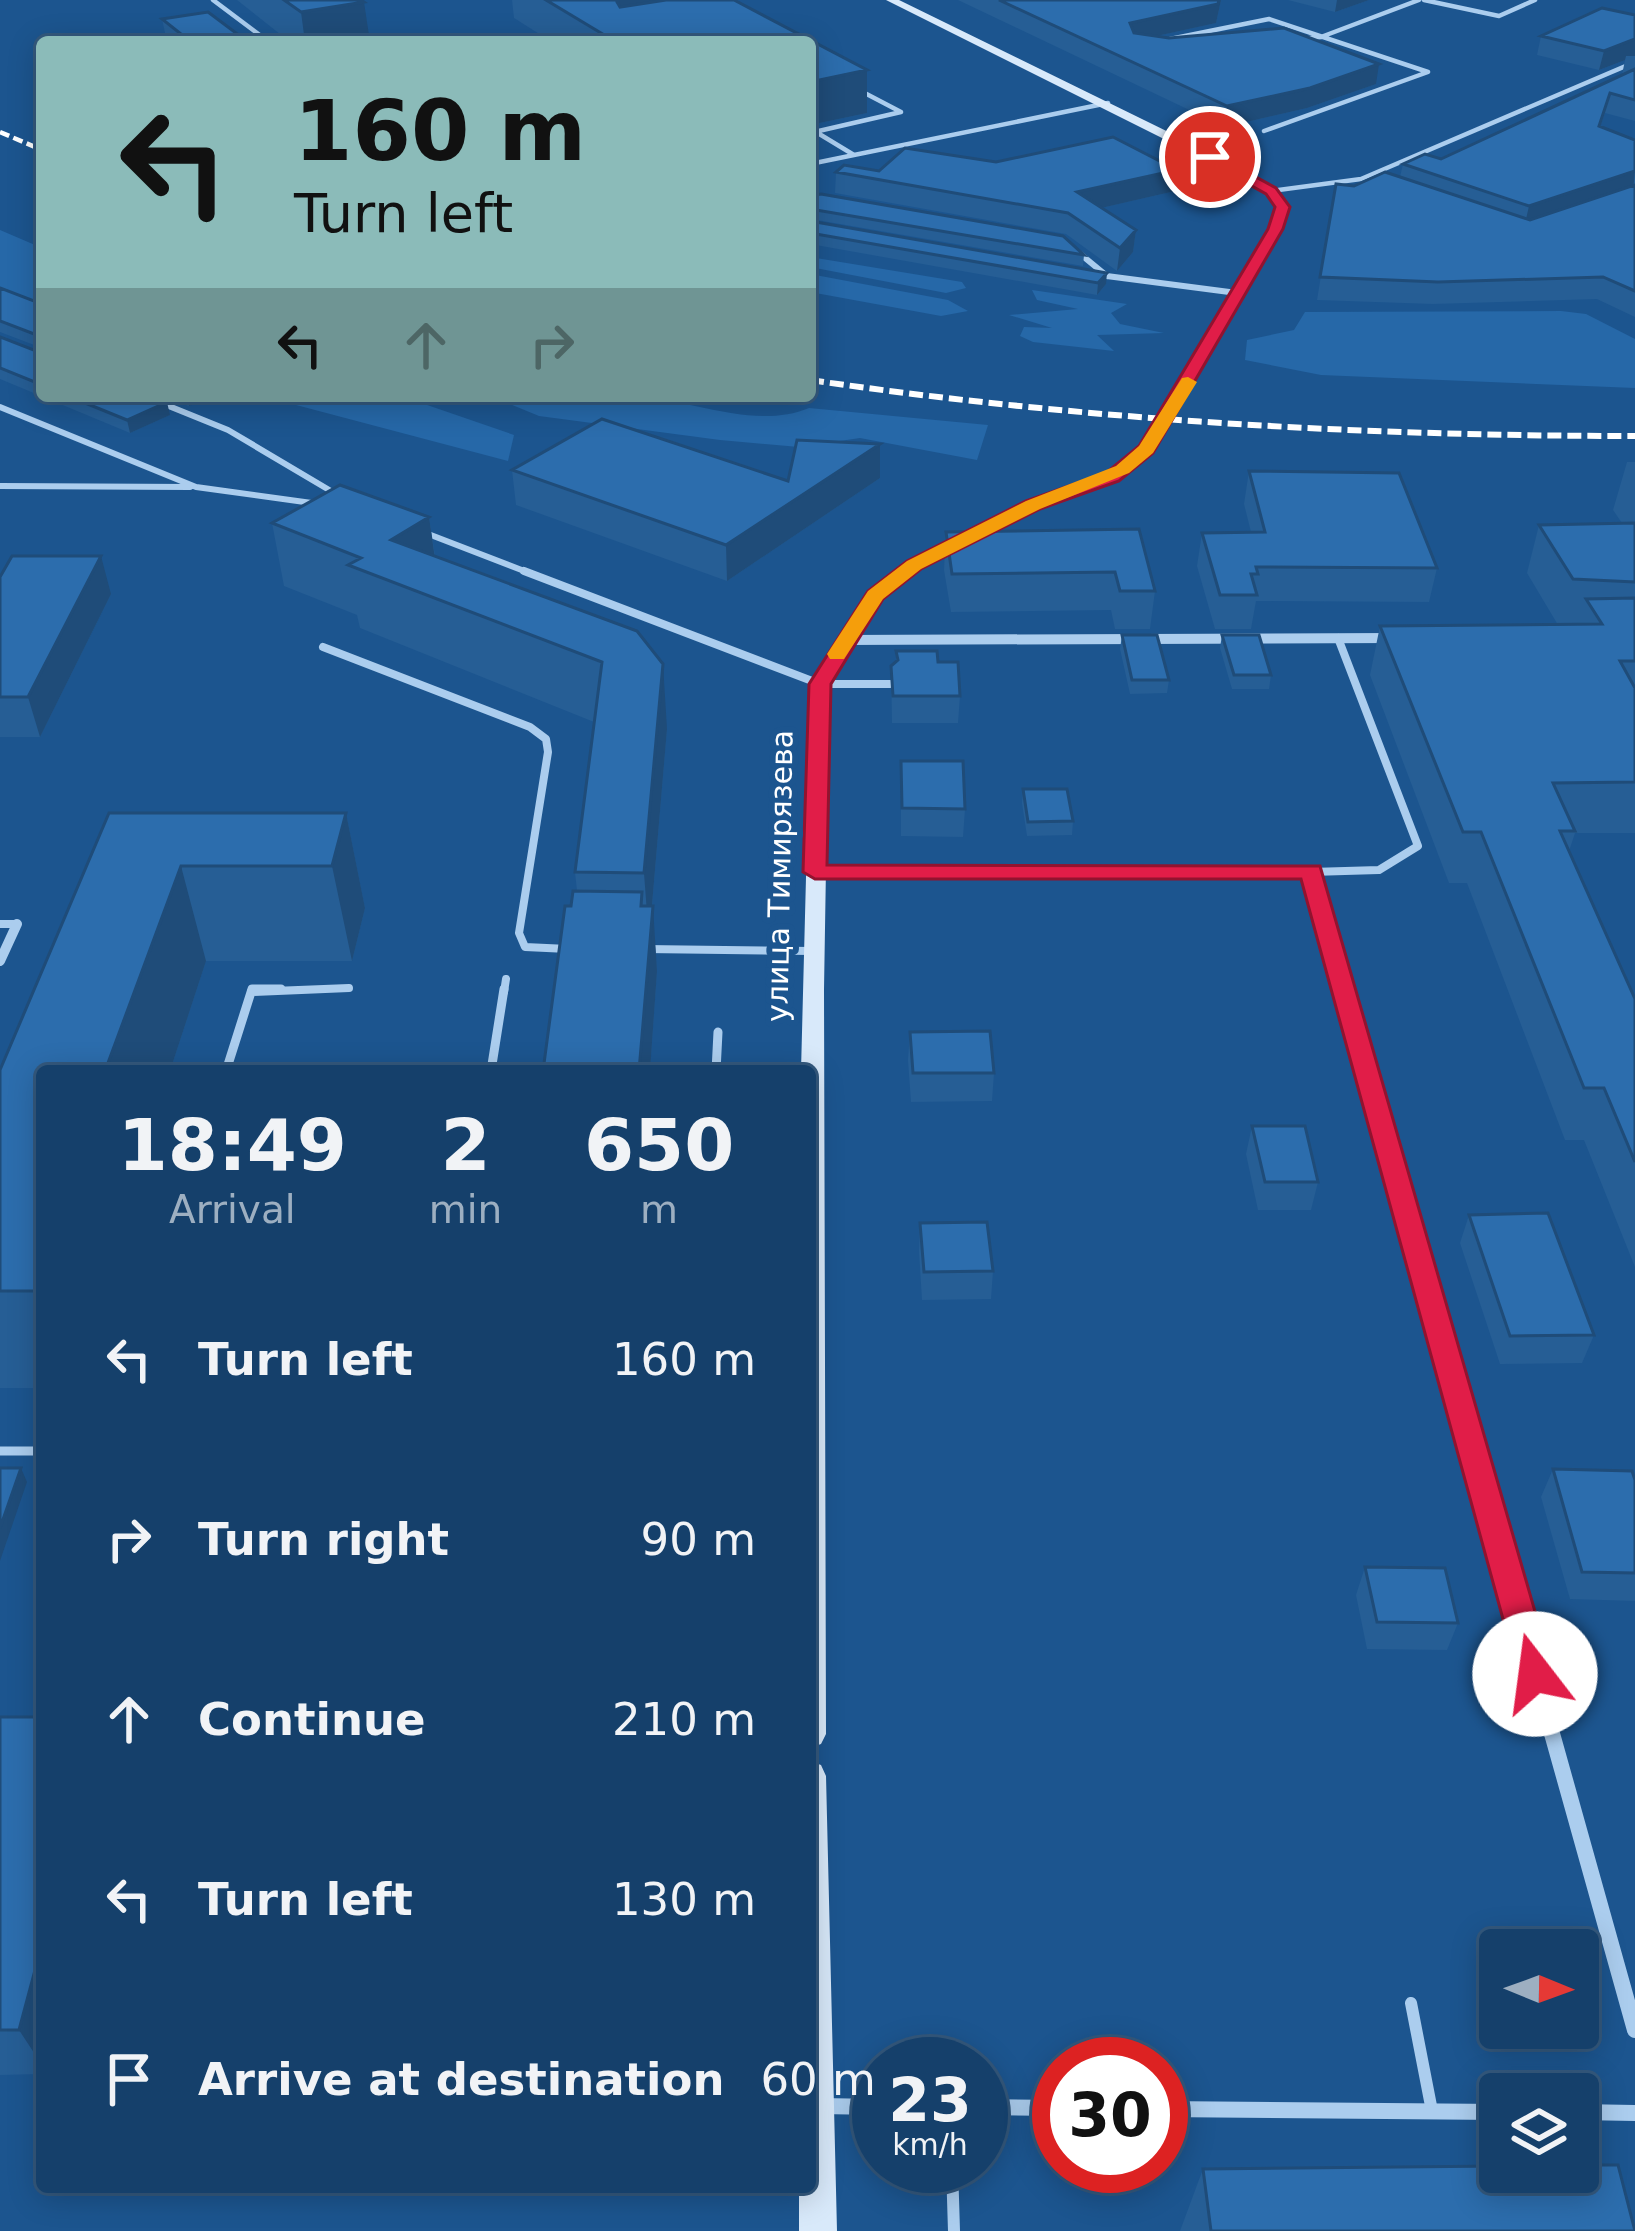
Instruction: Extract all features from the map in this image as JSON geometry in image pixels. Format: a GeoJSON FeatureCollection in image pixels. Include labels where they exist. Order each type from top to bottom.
{"type":"FeatureCollection","features":[{"type":"Feature","properties":{"kind":"main road"},"geometry":{"type":"LineString","coordinates":[[891,0],[1108,103],[1271,191]]}},
{"type":"Feature","properties":{"kind":"main road","name":"улица Тимирязева"},"geometry":{"type":"LineString","coordinates":[[813,1065],[820,684],[875,596],[914,565],[1033,505],[1112,477],[1146,449],[1276,229],[1282,207],[1271,191]]}},
{"type":"Feature","properties":{"kind":"main road"},"geometry":{"type":"LineString","coordinates":[[816,2106],[818,2231]]}},
{"type":"Feature","properties":{"kind":"street"},"geometry":{"type":"LineString","coordinates":[[845,640],[1407,638]]}},
{"type":"Feature","properties":{"kind":"street"},"geometry":{"type":"LineString","coordinates":[[815,872],[1311,872],[1635,2030]]}},
{"type":"Feature","properties":{"kind":"street"},"geometry":{"type":"LineString","coordinates":[[0,961],[17,924]]}},
{"type":"Feature","properties":{"kind":"street"},"geometry":{"type":"LineString","coordinates":[[816,2106],[852,2107]]}},
{"type":"Feature","properties":{"kind":"street"},"geometry":{"type":"LineString","coordinates":[[1188,2109],[1479,2112]]}},
{"type":"Feature","properties":{"kind":"street"},"geometry":{"type":"LineString","coordinates":[[1599,2112],[1635,2113]]}},
{"type":"Feature","properties":{"kind":"lane"},"geometry":{"type":"LineString","coordinates":[[214,0],[260,36]]}},
{"type":"Feature","properties":{"kind":"lane"},"geometry":{"type":"LineString","coordinates":[[1299,39],[1321,37],[1422,0],[1499,16],[1535,0]]}},
{"type":"Feature","properties":{"kind":"lane"},"geometry":{"type":"LineString","coordinates":[[1156,42],[1269,20],[1428,72],[1264,131]]}},
{"type":"Feature","properties":{"kind":"lane"},"geometry":{"type":"LineString","coordinates":[[1271,191],[1361,179],[1635,62]]}},
{"type":"Feature","properties":{"kind":"lane"},"geometry":{"type":"LineString","coordinates":[[816,131],[901,112],[846,83]]}},
{"type":"Feature","properties":{"kind":"lane"},"geometry":{"type":"LineString","coordinates":[[816,163],[1108,103]]}},
{"type":"Feature","properties":{"kind":"lane"},"geometry":{"type":"LineString","coordinates":[[816,134],[854,155]]}},
{"type":"Feature","properties":{"kind":"lane"},"geometry":{"type":"LineString","coordinates":[[1361,179],[1381,186]]}},
{"type":"Feature","properties":{"kind":"lane"},"geometry":{"type":"LineString","coordinates":[[1065,241],[1107,276]]}},
{"type":"Feature","properties":{"kind":"lane"},"geometry":{"type":"LineString","coordinates":[[1083,274],[1237,293]]}},
{"type":"Feature","properties":{"kind":"lane"},"geometry":{"type":"LineString","coordinates":[[159,402],[228,430],[361,508]]}},
{"type":"Feature","properties":{"kind":"lane"},"geometry":{"type":"LineString","coordinates":[[0,407],[196,487]]}},
{"type":"Feature","properties":{"kind":"lane"},"geometry":{"type":"LineString","coordinates":[[0,486],[196,487],[337,506]]}},
{"type":"Feature","properties":{"kind":"lane"},"geometry":{"type":"LineString","coordinates":[[405,525],[820,684],[890,684]]}},
{"type":"Feature","properties":{"kind":"lane"},"geometry":{"type":"LineString","coordinates":[[1311,872],[1379,870],[1418,846],[1339,638]]}},
{"type":"Feature","properties":{"kind":"lane"},"geometry":{"type":"LineString","coordinates":[[323,647],[530,727],[546,739],[548,752],[519,933],[525,946],[591,949]]}},
{"type":"Feature","properties":{"kind":"lane"},"geometry":{"type":"LineString","coordinates":[[0,924],[17,924]]}},
{"type":"Feature","properties":{"kind":"lane"},"geometry":{"type":"LineString","coordinates":[[635,950],[814,951]]}},
{"type":"Feature","properties":{"kind":"lane"},"geometry":{"type":"LineString","coordinates":[[492,1065],[506,979]]}},
{"type":"Feature","properties":{"kind":"lane"},"geometry":{"type":"LineString","coordinates":[[228,1065],[252,989],[350,988]]}},
{"type":"Feature","properties":{"kind":"lane"},"geometry":{"type":"LineString","coordinates":[[716,1065],[718,1032]]}},
{"type":"Feature","properties":{"kind":"lane"},"geometry":{"type":"LineString","coordinates":[[0,1451],[36,1451]]}},
{"type":"Feature","properties":{"kind":"lane"},"geometry":{"type":"LineString","coordinates":[[1411,2002],[1432,2111]]}},
{"type":"Feature","properties":{"kind":"lane"},"geometry":{"type":"LineString","coordinates":[[953,2193],[954,2231]]}},
{"type":"Feature","properties":{"kind":"shaded area"},"geometry":{"type":"Polygon","coordinates":[[[0,230],[36,245],[36,305],[0,294],[0,230]]]}},
{"type":"Feature","properties":{"kind":"shaded area"},"geometry":{"type":"Polygon","coordinates":[[[816,258],[962,282],[966,288],[946,293],[816,268],[816,258]]]}},
{"type":"Feature","properties":{"kind":"shaded area"},"geometry":{"type":"Polygon","coordinates":[[[816,275],[948,300],[968,311],[941,316],[816,293],[816,275]]]}},
{"type":"Feature","properties":{"kind":"shaded area"},"geometry":{"type":"Polygon","coordinates":[[[1032,290],[1127,304],[1111,313],[1120,324],[1164,333],[1097,335],[1114,351],[1033,342],[1020,336],[1024,327],[1052,328],[1009,315],[1078,309],[1037,300],[1032,290]]]}},
{"type":"Feature","properties":{"kind":"shaded area"},"geometry":{"type":"Polygon","coordinates":[[[1305,312],[1586,314],[1635,339],[1635,388],[1321,375],[1245,360],[1247,340],[1294,330],[1305,312]]]}},
{"type":"Feature","properties":{"kind":"shaded area"},"geometry":{"type":"Polygon","coordinates":[[[285,402],[418,402],[514,435],[508,461],[285,402]]]}},
{"type":"Feature","properties":{"kind":"shaded area"},"geometry":{"type":"Polygon","coordinates":[[[505,402],[675,402],[766,416],[809,408],[988,425],[977,460],[860,438],[799,447],[539,416],[505,402]]]}},
{"type":"Feature","properties":{"kind":"building"},"geometry":{"type":"Polygon","coordinates":[[[284,0],[361,0],[364,2],[301,12],[284,0]]]}},
{"type":"Feature","properties":{"kind":"building"},"geometry":{"type":"Polygon","coordinates":[[[546,0],[618,0],[620,7],[666,0],[734,0],[802,36],[606,36],[546,0]]]}},
{"type":"Feature","properties":{"kind":"building"},"geometry":{"type":"Polygon","coordinates":[[[999,0],[1219,0],[1218,4],[1130,23],[1134,33],[1169,38],[1284,28],[1379,64],[1310,88],[1227,106],[999,0]]]}},
{"type":"Feature","properties":{"kind":"building"},"geometry":{"type":"Polygon","coordinates":[[[1602,8],[1635,15],[1635,39],[1604,51],[1541,36],[1602,8]]]}},
{"type":"Feature","properties":{"kind":"building"},"geometry":{"type":"Polygon","coordinates":[[[208,12],[240,36],[183,36],[162,19],[208,12]]]}},
{"type":"Feature","properties":{"kind":"building"},"geometry":{"type":"Polygon","coordinates":[[[816,43],[867,70],[816,81],[816,43]]]}},
{"type":"Feature","properties":{"kind":"building"},"geometry":{"type":"Polygon","coordinates":[[[1635,69],[1635,100],[1610,93],[1599,126],[1635,140],[1635,171],[1529,206],[1403,164],[1425,154],[1441,159],[1635,69]]]}},
{"type":"Feature","properties":{"kind":"building"},"geometry":{"type":"Polygon","coordinates":[[[1113,137],[1177,170],[1077,192],[1136,230],[1120,248],[1068,213],[836,172],[844,165],[879,171],[905,148],[996,162],[1113,137]]]}},
{"type":"Feature","properties":{"kind":"building"},"geometry":{"type":"Polygon","coordinates":[[[1385,172],[1530,220],[1635,185],[1635,291],[1603,277],[1438,282],[1320,277],[1336,184],[1354,186],[1385,172]]]}},
{"type":"Feature","properties":{"kind":"building"},"geometry":{"type":"Polygon","coordinates":[[[816,195],[1063,236],[1084,255],[816,210],[816,195]]]}},
{"type":"Feature","properties":{"kind":"building"},"geometry":{"type":"Polygon","coordinates":[[[816,222],[1107,273],[1098,283],[816,234],[816,222]]]}},
{"type":"Feature","properties":{"kind":"building"},"geometry":{"type":"Polygon","coordinates":[[[0,288],[36,302],[36,335],[0,321],[0,288]]]}},
{"type":"Feature","properties":{"kind":"building"},"geometry":{"type":"Polygon","coordinates":[[[0,337],[36,351],[36,383],[0,368],[0,337]]]}},
{"type":"Feature","properties":{"kind":"building"},"geometry":{"type":"Polygon","coordinates":[[[83,402],[167,402],[127,420],[83,402]]]}},
{"type":"Feature","properties":{"kind":"building"},"geometry":{"type":"Polygon","coordinates":[[[602,419],[788,481],[797,440],[880,444],[726,545],[512,470],[602,419]]]}},
{"type":"Feature","properties":{"kind":"building"},"geometry":{"type":"Polygon","coordinates":[[[1249,471],[1399,473],[1437,568],[1256,567],[1258,574],[1251,574],[1257,595],[1220,595],[1202,533],[1265,532],[1249,471]]]}},
{"type":"Feature","properties":{"kind":"building"},"geometry":{"type":"Polygon","coordinates":[[[340,485],[429,517],[391,540],[637,631],[663,664],[644,873],[575,872],[602,662],[348,565],[361,558],[272,523],[340,485]]]}},
{"type":"Feature","properties":{"kind":"building"},"geometry":{"type":"Polygon","coordinates":[[[1635,523],[1635,582],[1573,579],[1539,525],[1635,523]]]}},
{"type":"Feature","properties":{"kind":"building"},"geometry":{"type":"Polygon","coordinates":[[[1139,529],[1155,591],[1120,591],[1115,572],[952,574],[946,532],[1139,529]]]}},
{"type":"Feature","properties":{"kind":"building"},"geometry":{"type":"Polygon","coordinates":[[[12,556],[101,556],[28,697],[0,697],[0,577],[12,556]]]}},
{"type":"Feature","properties":{"kind":"building"},"geometry":{"type":"Polygon","coordinates":[[[1635,598],[1635,661],[1620,661],[1635,688],[1635,782],[1553,783],[1575,831],[1560,831],[1635,999],[1635,1162],[1604,1088],[1584,1088],[1481,832],[1463,832],[1380,626],[1602,624],[1586,599],[1635,598]]]}},
{"type":"Feature","properties":{"kind":"building"},"geometry":{"type":"Polygon","coordinates":[[[1122,635],[1157,635],[1169,680],[1132,680],[1122,635]]]}},
{"type":"Feature","properties":{"kind":"building"},"geometry":{"type":"Polygon","coordinates":[[[1222,635],[1259,635],[1271,675],[1234,675],[1222,635]]]}},
{"type":"Feature","properties":{"kind":"building"},"geometry":{"type":"Polygon","coordinates":[[[896,651],[937,651],[938,662],[958,662],[960,696],[893,696],[891,666],[898,660],[896,651]]]}},
{"type":"Feature","properties":{"kind":"building"},"geometry":{"type":"Polygon","coordinates":[[[901,761],[963,761],[965,809],[902,808],[901,761]]]}},
{"type":"Feature","properties":{"kind":"building"},"geometry":{"type":"Polygon","coordinates":[[[1023,789],[1067,789],[1073,821],[1028,822],[1023,789]]]}},
{"type":"Feature","properties":{"kind":"building"},"geometry":{"type":"Polygon","coordinates":[[[109,813],[346,813],[332,866],[181,866],[107,1065],[36,1065],[36,1291],[0,1291],[0,1070],[109,813]]]}},
{"type":"Feature","properties":{"kind":"building"},"geometry":{"type":"Polygon","coordinates":[[[573,891],[642,892],[641,906],[653,906],[640,1065],[544,1065],[565,906],[571,906],[573,891]]]}},
{"type":"Feature","properties":{"kind":"building"},"geometry":{"type":"Polygon","coordinates":[[[990,1031],[994,1073],[913,1073],[910,1032],[990,1031]]]}},
{"type":"Feature","properties":{"kind":"building"},"geometry":{"type":"Polygon","coordinates":[[[1252,1126],[1305,1126],[1318,1182],[1265,1182],[1252,1126]]]}},
{"type":"Feature","properties":{"kind":"building"},"geometry":{"type":"Polygon","coordinates":[[[1548,1213],[1594,1335],[1510,1336],[1469,1215],[1548,1213]]]}},
{"type":"Feature","properties":{"kind":"building"},"geometry":{"type":"Polygon","coordinates":[[[987,1222],[993,1271],[924,1272],[920,1223],[987,1222]]]}},
{"type":"Feature","properties":{"kind":"building"},"geometry":{"type":"Polygon","coordinates":[[[0,1468],[21,1468],[0,1528],[0,1468]]]}},
{"type":"Feature","properties":{"kind":"building"},"geometry":{"type":"Polygon","coordinates":[[[1553,1469],[1632,1471],[1635,1573],[1582,1572],[1553,1469]]]}},
{"type":"Feature","properties":{"kind":"building"},"geometry":{"type":"Polygon","coordinates":[[[1365,1567],[1445,1568],[1458,1623],[1377,1622],[1365,1567]]]}},
{"type":"Feature","properties":{"kind":"building"},"geometry":{"type":"Polygon","coordinates":[[[0,1717],[36,1717],[36,1966],[19,2030],[0,2030],[0,1717]]]}},
{"type":"Feature","properties":{"kind":"building"},"geometry":{"type":"Polygon","coordinates":[[[1599,2165],[1618,2165],[1635,2231],[1211,2231],[1203,2169],[1479,2166],[1479,2193],[1599,2193],[1599,2165]]]}},
{"type":"Feature","properties":{"kind":"railway"},"geometry":{"type":"LineString","coordinates":[[0,132],[36,147]]}},
{"type":"Feature","properties":{"kind":"railway"},"geometry":{"type":"LineString","coordinates":[[816,381],[1016,406],[1221,423],[1635,436]]}},
{"type":"Feature","properties":{"kind":"slow traffic"},"geometry":{"type":"LineString","coordinates":[[837,654],[875,596],[914,565],[1033,505],[1123,470],[1146,449],[1188,382]]}},
{"type":"Feature","properties":{"kind":"route"},"geometry":{"type":"LineString","coordinates":[[1210,157],[1271,191],[1282,207],[1276,229],[1146,449],[1112,477],[1033,505],[914,565],[875,596],[820,684],[815,872],[1311,872],[1535,1674]]}}]}
